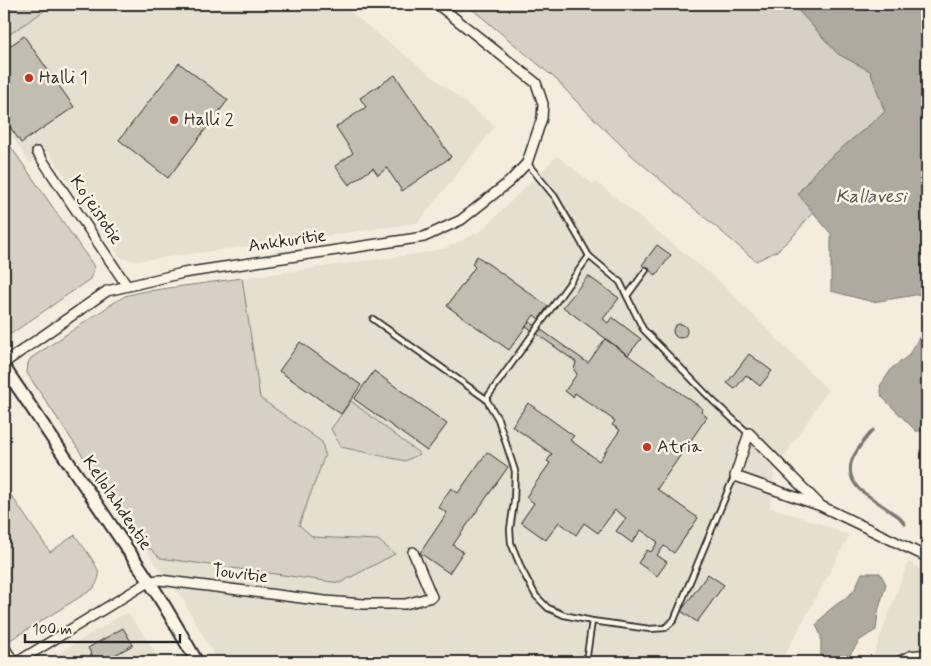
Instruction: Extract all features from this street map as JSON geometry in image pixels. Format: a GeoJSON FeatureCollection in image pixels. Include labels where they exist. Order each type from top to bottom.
{"type":"FeatureCollection","features":[{"type":"Feature","properties":{"kind":"street","name":"Ankkuritie"},"geometry":{"type":"LineString","coordinates":[[4,365],[107,291],[183,273],[424,237],[461,220],[509,182],[527,163],[542,118],[543,104],[536,83],[437,4]]}},
{"type":"Feature","properties":{"kind":"street","name":"Kojeistotie"},"geometry":{"type":"LineString","coordinates":[[38,152],[127,286]]}},
{"type":"Feature","properties":{"kind":"street","name":"Kellolahdentie"},"geometry":{"type":"LineString","coordinates":[[4,365],[150,581],[197,662]]}},
{"type":"Feature","properties":{"kind":"street"},"geometry":{"type":"LineString","coordinates":[[821,506],[749,434],[735,476],[821,506],[927,557]]}},
{"type":"Feature","properties":{"kind":"street","name":"Touvitie"},"geometry":{"type":"LineString","coordinates":[[150,581],[160,580],[325,601],[364,604],[405,604],[432,597],[413,552]]}},
{"type":"Feature","properties":{"kind":"street"},"geometry":{"type":"LineString","coordinates":[[4,647],[15,662],[150,581]]}},
{"type":"Feature","properties":{"kind":"street"},"geometry":{"type":"LineString","coordinates":[[898,662],[910,656],[927,654]]}},
{"type":"Feature","properties":{"kind":"lane"},"geometry":{"type":"LineString","coordinates":[[527,163],[555,197],[589,256],[620,282],[643,329],[713,401],[749,434]]}},
{"type":"Feature","properties":{"kind":"lane"},"geometry":{"type":"LineString","coordinates":[[486,399],[589,256]]}},
{"type":"Feature","properties":{"kind":"lane"},"geometry":{"type":"LineString","coordinates":[[627,296],[646,270]]}},
{"type":"Feature","properties":{"kind":"lane"},"geometry":{"type":"LineString","coordinates":[[373,319],[486,399],[498,419],[516,471],[510,529],[511,543],[522,570],[536,596],[548,608],[564,615],[650,630],[665,628],[674,620],[735,476]]}},
{"type":"Feature","properties":{"kind":"lane"},"geometry":{"type":"LineString","coordinates":[[586,662],[592,621]]}},
{"type":"Feature","properties":{"kind":"shaded area"},"geometry":{"type":"Polygon","coordinates":[[[4,4],[340,4],[495,126],[418,223],[138,261],[129,260],[120,257],[48,151],[30,163],[4,125],[4,4]]]}},
{"type":"Feature","properties":{"kind":"shaded area"},"geometry":{"type":"Polygon","coordinates":[[[4,4],[54,4],[4,38],[4,4]]]}},
{"type":"Feature","properties":{"kind":"shaded area"},"geometry":{"type":"Polygon","coordinates":[[[466,4],[787,4],[797,9],[838,54],[870,71],[885,112],[819,167],[798,193],[813,212],[794,235],[777,251],[756,261],[629,153],[557,80],[466,4]]]}},
{"type":"Feature","properties":{"kind":"shaded area"},"geometry":{"type":"Polygon","coordinates":[[[4,137],[93,265],[94,270],[90,279],[11,334],[4,334],[4,137]]]}},
{"type":"Feature","properties":{"kind":"shaded area","name":"Atria"},"geometry":{"type":"Polygon","coordinates":[[[557,156],[593,184],[596,182],[719,281],[828,390],[774,472],[770,507],[829,527],[849,536],[781,662],[218,662],[182,598],[159,569],[30,379],[27,373],[28,363],[31,358],[125,296],[140,292],[416,254],[446,248],[481,231],[557,156]]]}},
{"type":"Feature","properties":{"kind":"shaded area"},"geometry":{"type":"Polygon","coordinates":[[[242,278],[260,398],[322,442],[325,455],[299,525],[313,537],[378,540],[395,554],[340,583],[160,558],[151,549],[144,547],[27,373],[28,363],[31,358],[125,296],[140,292],[242,278]]]}},
{"type":"Feature","properties":{"kind":"shaded area"},"geometry":{"type":"Polygon","coordinates":[[[351,401],[420,454],[405,461],[341,447],[331,429],[351,401]]]}},
{"type":"Feature","properties":{"kind":"shaded area"},"geometry":{"type":"Polygon","coordinates":[[[4,485],[50,552],[75,535],[93,560],[99,574],[93,589],[7,642],[4,636],[4,485]]]}},
{"type":"Feature","properties":{"kind":"shaded area"},"geometry":{"type":"Polygon","coordinates":[[[908,562],[927,572],[927,662],[871,662],[908,562]]]}},
{"type":"Feature","properties":{"kind":"shaded area"},"geometry":{"type":"Polygon","coordinates":[[[128,613],[161,662],[44,662],[122,615],[128,613]]]}},
{"type":"Feature","properties":{"kind":"water","name":"Kallavesi"},"geometry":{"type":"Polygon","coordinates":[[[787,4],[927,4],[927,304],[921,294],[873,302],[831,291],[831,234],[798,194],[819,167],[885,112],[870,71],[838,54],[797,9],[787,4]]]}},
{"type":"Feature","properties":{"kind":"water"},"geometry":{"type":"Polygon","coordinates":[[[927,310],[927,431],[916,431],[882,397],[880,386],[892,368],[908,356],[920,336],[927,310]]]}},
{"type":"Feature","properties":{"kind":"water"},"geometry":{"type":"Polygon","coordinates":[[[862,573],[880,573],[886,584],[878,612],[876,630],[860,640],[845,662],[824,662],[821,655],[821,636],[816,625],[827,612],[854,591],[862,573]]]}},
{"type":"Feature","properties":{"kind":"building","name":"Halli 1"},"geometry":{"type":"Polygon","coordinates":[[[24,36],[74,107],[21,143],[4,118],[4,50],[24,36]]]}},
{"type":"Feature","properties":{"kind":"building","name":"Halli 2"},"geometry":{"type":"Polygon","coordinates":[[[179,63],[228,100],[168,178],[119,140],[179,63]]]}},
{"type":"Feature","properties":{"kind":"building"},"geometry":{"type":"Polygon","coordinates":[[[395,75],[451,157],[402,191],[387,168],[378,175],[373,168],[349,185],[335,166],[353,153],[336,127],[366,107],[360,98],[395,75]]]}},
{"type":"Feature","properties":{"kind":"building"},"geometry":{"type":"Polygon","coordinates":[[[657,245],[671,255],[656,275],[642,265],[657,245]]]}},
{"type":"Feature","properties":{"kind":"building"},"geometry":{"type":"Polygon","coordinates":[[[477,256],[548,306],[539,319],[534,315],[509,350],[447,306],[475,267],[472,264],[477,256]]]}},
{"type":"Feature","properties":{"kind":"building"},"geometry":{"type":"Polygon","coordinates":[[[588,276],[619,298],[603,319],[608,323],[612,317],[641,339],[628,355],[563,307],[588,276]]]}},
{"type":"Feature","properties":{"kind":"building","name":"Atria"},"geometry":{"type":"Polygon","coordinates":[[[530,322],[588,363],[605,339],[703,409],[701,412],[707,417],[657,489],[698,518],[674,553],[664,546],[657,555],[667,562],[657,576],[638,563],[647,550],[651,552],[658,542],[641,530],[632,543],[616,531],[626,518],[615,510],[598,533],[584,523],[576,535],[559,522],[546,540],[521,522],[534,503],[526,497],[550,463],[547,461],[552,454],[512,426],[528,403],[574,436],[570,440],[599,461],[620,430],[612,425],[615,421],[575,393],[573,397],[565,391],[577,374],[574,370],[576,362],[526,326],[530,322]]]}},
{"type":"Feature","properties":{"kind":"building"},"geometry":{"type":"Polygon","coordinates":[[[680,324],[685,326],[687,331],[685,336],[680,338],[675,336],[673,331],[675,326],[680,324]]]}},
{"type":"Feature","properties":{"kind":"building"},"geometry":{"type":"Polygon","coordinates":[[[300,342],[361,385],[341,414],[279,371],[300,342]]]}},
{"type":"Feature","properties":{"kind":"building"},"geometry":{"type":"Polygon","coordinates":[[[749,354],[772,371],[760,386],[746,375],[735,389],[727,383],[749,354]]]}},
{"type":"Feature","properties":{"kind":"building"},"geometry":{"type":"Polygon","coordinates":[[[374,371],[447,424],[427,451],[354,399],[374,371]]]}},
{"type":"Feature","properties":{"kind":"building"},"geometry":{"type":"Polygon","coordinates":[[[487,452],[508,467],[453,545],[463,552],[449,573],[420,553],[447,513],[438,507],[451,488],[458,493],[487,452]]]}},
{"type":"Feature","properties":{"kind":"building"},"geometry":{"type":"Polygon","coordinates":[[[708,574],[724,585],[697,622],[681,611],[708,574]]]}},
{"type":"Feature","properties":{"kind":"building"},"geometry":{"type":"Polygon","coordinates":[[[123,628],[133,645],[102,662],[96,662],[88,648],[123,628]]]}},
{"type":"Feature","properties":{"kind":"waterway"},"geometry":{"type":"LineString","coordinates":[[873,430],[856,451],[850,466],[851,474],[860,490],[899,517],[905,524]]}},
{"type":"Feature","properties":{"kind":"place","name":"Halli 1"},"geometry":{"type":"Point","coordinates":[29,78]}},
{"type":"Feature","properties":{"kind":"place","name":"Halli 2"},"geometry":{"type":"Point","coordinates":[174,120]}},
{"type":"Feature","properties":{"kind":"place","name":"Atria"},"geometry":{"type":"Point","coordinates":[647,447]}}]}
